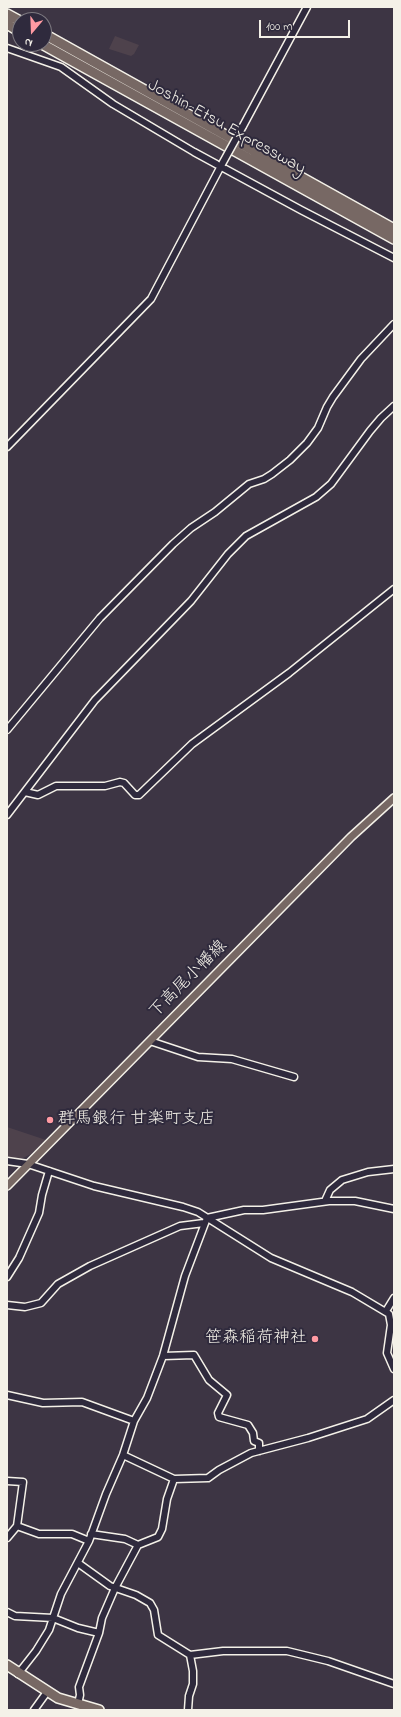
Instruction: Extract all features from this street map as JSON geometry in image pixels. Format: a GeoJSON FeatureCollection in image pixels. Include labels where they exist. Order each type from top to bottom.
{"type":"FeatureCollection","features":[{"type":"Feature","properties":{"kind":"highway","name":"Joshin-Etsu Expressway"},"geometry":{"type":"LineString","coordinates":[[52,38],[394,229]]}},
{"type":"Feature","properties":{"kind":"highway","name":"Joshin-Etsu Expressway"},"geometry":{"type":"LineString","coordinates":[[52,50],[394,239]]}},
{"type":"Feature","properties":{"kind":"highway"},"geometry":{"type":"LineString","coordinates":[[7,1665],[18,1674],[58,1698],[99,1710]]}},
{"type":"Feature","properties":{"kind":"main road","name":"下高尾小幡線"},"geometry":{"type":"LineString","coordinates":[[7,1186],[351,837],[394,798]]}},
{"type":"Feature","properties":{"kind":"street"},"geometry":{"type":"LineString","coordinates":[[7,447],[151,299],[307,7]]}},
{"type":"Feature","properties":{"kind":"street"},"geometry":{"type":"LineString","coordinates":[[7,48],[61,67],[113,104],[301,210],[394,258]]}},
{"type":"Feature","properties":{"kind":"street"},"geometry":{"type":"LineString","coordinates":[[7,730],[100,618],[173,544],[190,528],[215,512],[249,484],[264,479],[272,474],[307,444],[318,428],[333,397],[361,360],[394,324]]}},
{"type":"Feature","properties":{"kind":"street"},"geometry":{"type":"LineString","coordinates":[[7,815],[95,700],[191,601],[228,554],[246,536],[316,497],[331,484],[380,418],[394,406]]}},
{"type":"Feature","properties":{"kind":"street"},"geometry":{"type":"LineString","coordinates":[[25,792],[38,795],[56,786],[105,786],[120,782],[124,783],[135,795],[138,795],[192,744],[289,673],[394,589]]}},
{"type":"Feature","properties":{"kind":"street"},"geometry":{"type":"LineString","coordinates":[[150,1041],[198,1058],[232,1059],[294,1076]]}},
{"type":"Feature","properties":{"kind":"street"},"geometry":{"type":"LineString","coordinates":[[7,1161],[28,1164],[94,1186],[183,1207],[198,1212],[205,1220],[271,1258],[352,1292],[390,1314],[391,1319],[387,1353],[394,1368]]}},
{"type":"Feature","properties":{"kind":"street"},"geometry":{"type":"LineString","coordinates":[[325,1201],[330,1190],[342,1180],[368,1172],[394,1169]]}},
{"type":"Feature","properties":{"kind":"street"},"geometry":{"type":"LineString","coordinates":[[8,1274],[19,1258],[39,1213],[42,1194],[49,1171]]}},
{"type":"Feature","properties":{"kind":"street"},"geometry":{"type":"LineString","coordinates":[[7,1305],[25,1307],[41,1303],[58,1284],[90,1266],[180,1226],[244,1210],[263,1210],[325,1201],[355,1201],[394,1209]]}},
{"type":"Feature","properties":{"kind":"street"},"geometry":{"type":"LineString","coordinates":[[18,1674],[50,1630],[61,1594],[89,1541],[123,1455],[134,1421],[147,1398],[163,1356],[185,1276],[205,1220]]}},
{"type":"Feature","properties":{"kind":"street"},"geometry":{"type":"LineString","coordinates":[[386,1311],[394,1298]]}},
{"type":"Feature","properties":{"kind":"street"},"geometry":{"type":"LineString","coordinates":[[163,1356],[194,1356],[209,1380],[227,1395],[218,1413],[219,1417],[248,1425],[253,1434],[254,1441],[259,1443],[259,1451]]}},
{"type":"Feature","properties":{"kind":"street"},"geometry":{"type":"LineString","coordinates":[[7,1395],[43,1403],[82,1402],[134,1421]]}},
{"type":"Feature","properties":{"kind":"street"},"geometry":{"type":"LineString","coordinates":[[123,1455],[174,1479],[208,1478],[219,1470],[251,1453],[308,1438],[367,1419],[394,1400]]}},
{"type":"Feature","properties":{"kind":"street"},"geometry":{"type":"LineString","coordinates":[[78,1704],[80,1695],[79,1687],[99,1632],[102,1618],[115,1588],[138,1545],[158,1537],[162,1528],[166,1499],[174,1479]]}},
{"type":"Feature","properties":{"kind":"street"},"geometry":{"type":"LineString","coordinates":[[7,1481],[23,1482],[17,1526],[7,1538]]}},
{"type":"Feature","properties":{"kind":"street"},"geometry":{"type":"LineString","coordinates":[[17,1526],[39,1534],[72,1534],[89,1541]]}},
{"type":"Feature","properties":{"kind":"street"},"geometry":{"type":"LineString","coordinates":[[91,1534],[125,1539],[138,1545]]}},
{"type":"Feature","properties":{"kind":"street"},"geometry":{"type":"LineString","coordinates":[[78,1563],[110,1586],[136,1594],[150,1603],[154,1610],[158,1635],[190,1654],[223,1651],[288,1651],[328,1661],[394,1684]]}},
{"type":"Feature","properties":{"kind":"street"},"geometry":{"type":"LineString","coordinates":[[7,1612],[15,1616],[53,1618],[78,1628],[99,1632]]}},
{"type":"Feature","properties":{"kind":"street"},"geometry":{"type":"LineString","coordinates":[[188,1710],[193,1671],[190,1654]]}},
{"type":"Feature","properties":{"kind":"street"},"geometry":{"type":"LineString","coordinates":[[34,1710],[47,1692]]}},
{"type":"Feature","properties":{"kind":"shaded area"},"geometry":{"type":"Polygon","coordinates":[[[115,36],[139,45],[134,54],[131,56],[109,49],[115,36]]]}},
{"type":"Feature","properties":{"kind":"shaded area"},"geometry":{"type":"Polygon","coordinates":[[[7,1127],[46,1140],[31,1154],[19,1160],[7,1158],[7,1127]]]}},
{"type":"Feature","properties":{"kind":"place","name":"群馬銀行 甘楽町支店"},"geometry":{"type":"Point","coordinates":[50,1120]}},
{"type":"Feature","properties":{"kind":"place","name":"笹森稲荷神社"},"geometry":{"type":"Point","coordinates":[315,1339]}}]}
